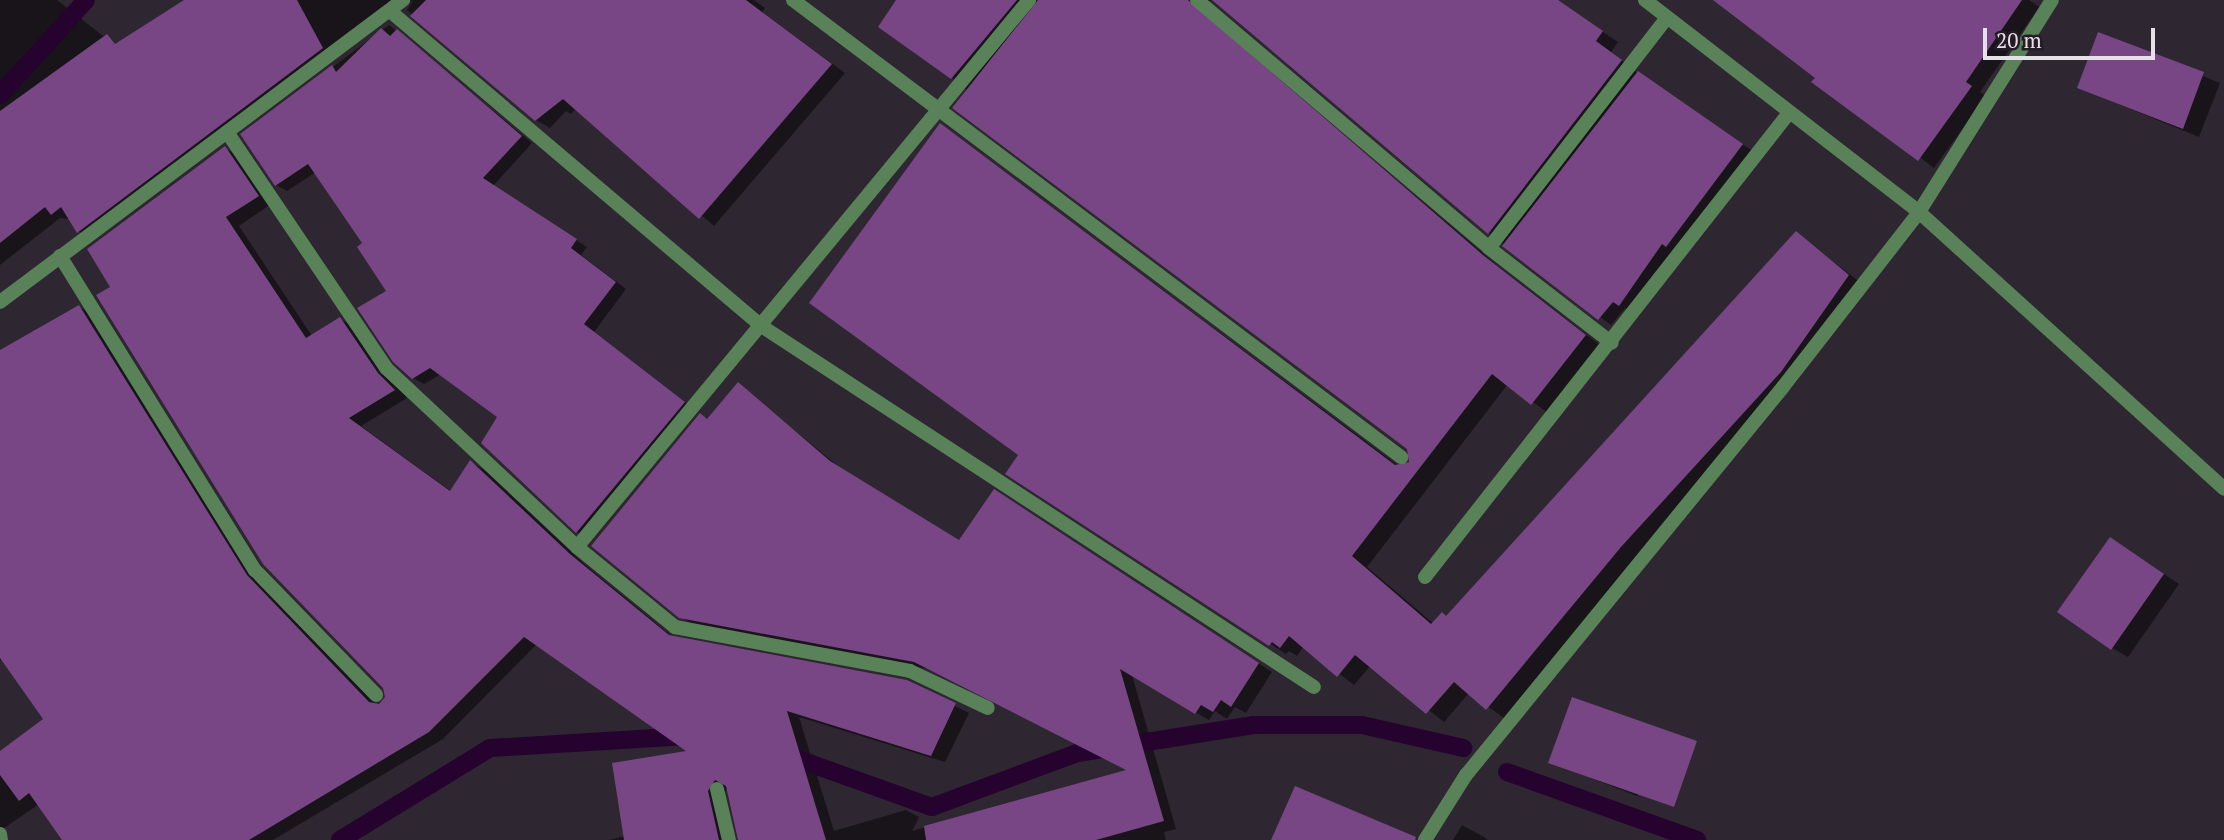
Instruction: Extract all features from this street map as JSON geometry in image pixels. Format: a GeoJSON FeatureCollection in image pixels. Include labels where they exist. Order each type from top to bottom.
{"type":"FeatureCollection","features":[{"type":"Feature","properties":{"kind":"street"},"geometry":{"type":"LineString","coordinates":[[0,302],[403,0]]}},
{"type":"Feature","properties":{"kind":"street"},"geometry":{"type":"LineString","coordinates":[[793,0],[941,107],[1401,457]]}},
{"type":"Feature","properties":{"kind":"street"},"geometry":{"type":"LineString","coordinates":[[577,547],[763,327],[1029,0]]}},
{"type":"Feature","properties":{"kind":"street"},"geometry":{"type":"LineString","coordinates":[[1197,0],[1489,248],[1612,343]]}},
{"type":"Feature","properties":{"kind":"street"},"geometry":{"type":"LineString","coordinates":[[1645,0],[1666,19],[1919,212],[2224,489]]}},
{"type":"Feature","properties":{"kind":"street"},"geometry":{"type":"LineString","coordinates":[[1425,840],[1466,775],[1783,387],[1919,212],[2050,1]]}},
{"type":"Feature","properties":{"kind":"street"},"geometry":{"type":"LineString","coordinates":[[390,11],[763,327],[1314,687]]}},
{"type":"Feature","properties":{"kind":"street"},"geometry":{"type":"LineString","coordinates":[[1489,248],[1666,19]]}},
{"type":"Feature","properties":{"kind":"street"},"geometry":{"type":"LineString","coordinates":[[1425,577],[1612,343],[1789,113]]}},
{"type":"Feature","properties":{"kind":"street"},"geometry":{"type":"LineString","coordinates":[[227,132],[386,368],[577,547],[675,627],[909,671],[988,708]]}},
{"type":"Feature","properties":{"kind":"street"},"geometry":{"type":"LineString","coordinates":[[60,256],[255,570],[376,695]]}},
{"type":"Feature","properties":{"kind":"street"},"geometry":{"type":"LineString","coordinates":[[717,789],[729,840]]}},
{"type":"Feature","properties":{"kind":"street"},"geometry":{"type":"LineString","coordinates":[[0,834],[1,840]]}},
{"type":"Feature","properties":{"kind":"building"},"geometry":{"type":"Polygon","coordinates":[[[184,0],[297,0],[323,48],[77,233],[61,207],[51,215],[45,207],[0,243],[0,111],[107,34],[115,44],[184,0]]]}},
{"type":"Feature","properties":{"kind":"building"},"geometry":{"type":"Polygon","coordinates":[[[426,0],[746,0],[832,64],[699,219],[563,99],[535,121],[410,16],[426,0]]]}},
{"type":"Feature","properties":{"kind":"building"},"geometry":{"type":"Polygon","coordinates":[[[896,0],[1017,0],[951,79],[878,27],[896,0]]]}},
{"type":"Feature","properties":{"kind":"building"},"geometry":{"type":"Polygon","coordinates":[[[1038,0],[1188,0],[1483,255],[1586,335],[1531,405],[1492,374],[1352,556],[1431,624],[1442,612],[1446,616],[1796,231],[1849,275],[1781,372],[1621,547],[1486,710],[1454,682],[1426,714],[1355,655],[1337,677],[1289,636],[1280,648],[1272,642],[1269,646],[1005,474],[1018,455],[809,303],[940,123],[1395,465],[1409,462],[1407,449],[952,108],[1038,0]]]}},
{"type":"Feature","properties":{"kind":"building"},"geometry":{"type":"Polygon","coordinates":[[[1212,0],[1558,0],[1603,31],[1596,41],[1622,60],[1488,234],[1212,0]]]}},
{"type":"Feature","properties":{"kind":"building"},"geometry":{"type":"Polygon","coordinates":[[[1713,0],[2022,0],[1966,82],[1972,86],[1918,161],[1811,82],[1815,78],[1713,0]]]}},
{"type":"Feature","properties":{"kind":"building"},"geometry":{"type":"Polygon","coordinates":[[[381,28],[390,36],[397,29],[522,136],[483,178],[577,239],[571,248],[616,282],[584,324],[685,402],[576,533],[481,443],[497,417],[430,368],[412,379],[393,362],[357,308],[386,291],[357,247],[362,243],[308,164],[275,186],[240,134],[332,65],[336,72],[381,28]]]}},
{"type":"Feature","properties":{"kind":"building"},"geometry":{"type":"Polygon","coordinates":[[[2098,32],[2204,72],[2183,129],[2077,88],[2098,32]]]}},
{"type":"Feature","properties":{"kind":"building"},"geometry":{"type":"Polygon","coordinates":[[[1638,71],[1743,144],[1666,247],[1662,244],[1619,306],[1613,302],[1598,320],[1502,246],[1638,71]]]}},
{"type":"Feature","properties":{"kind":"building"},"geometry":{"type":"Polygon","coordinates":[[[225,146],[259,196],[226,217],[306,338],[340,317],[378,373],[395,390],[349,418],[450,491],[470,460],[570,554],[669,635],[907,680],[956,703],[931,756],[787,711],[826,840],[738,840],[726,786],[715,780],[708,791],[719,840],[624,840],[612,763],[686,751],[524,637],[429,732],[249,840],[62,840],[29,793],[19,801],[0,775],[0,751],[43,719],[0,658],[0,350],[79,305],[247,575],[369,702],[379,704],[385,697],[383,688],[263,564],[96,295],[110,287],[87,249],[225,146]]]}},
{"type":"Feature","properties":{"kind":"building"},"geometry":{"type":"Polygon","coordinates":[[[738,382],[830,461],[959,540],[994,489],[1259,663],[1231,707],[1221,700],[1213,712],[1201,705],[1195,714],[1120,669],[1164,821],[1096,840],[926,840],[924,826],[1126,770],[914,662],[679,618],[591,546],[700,413],[707,419],[738,382]]]}},
{"type":"Feature","properties":{"kind":"building"},"geometry":{"type":"Polygon","coordinates":[[[2110,537],[2164,574],[2111,650],[2057,612],[2110,537]]]}},
{"type":"Feature","properties":{"kind":"building"},"geometry":{"type":"Polygon","coordinates":[[[1572,697],[1697,741],[1674,807],[1548,763],[1572,697]]]}},
{"type":"Feature","properties":{"kind":"building"},"geometry":{"type":"Polygon","coordinates":[[[1295,786],[1416,837],[1415,840],[1271,840],[1295,786]]]}},
{"type":"Feature","properties":{"kind":"waterway"},"geometry":{"type":"LineString","coordinates":[[0,95],[86,0]]}},
{"type":"Feature","properties":{"kind":"waterway"},"geometry":{"type":"LineString","coordinates":[[781,753],[932,807],[1077,753],[1254,725],[1362,725],[1463,748]]}},
{"type":"Feature","properties":{"kind":"waterway"},"geometry":{"type":"LineString","coordinates":[[340,840],[490,748],[688,736]]}},
{"type":"Feature","properties":{"kind":"waterway"},"geometry":{"type":"LineString","coordinates":[[1507,772],[1697,840]]}}]}
